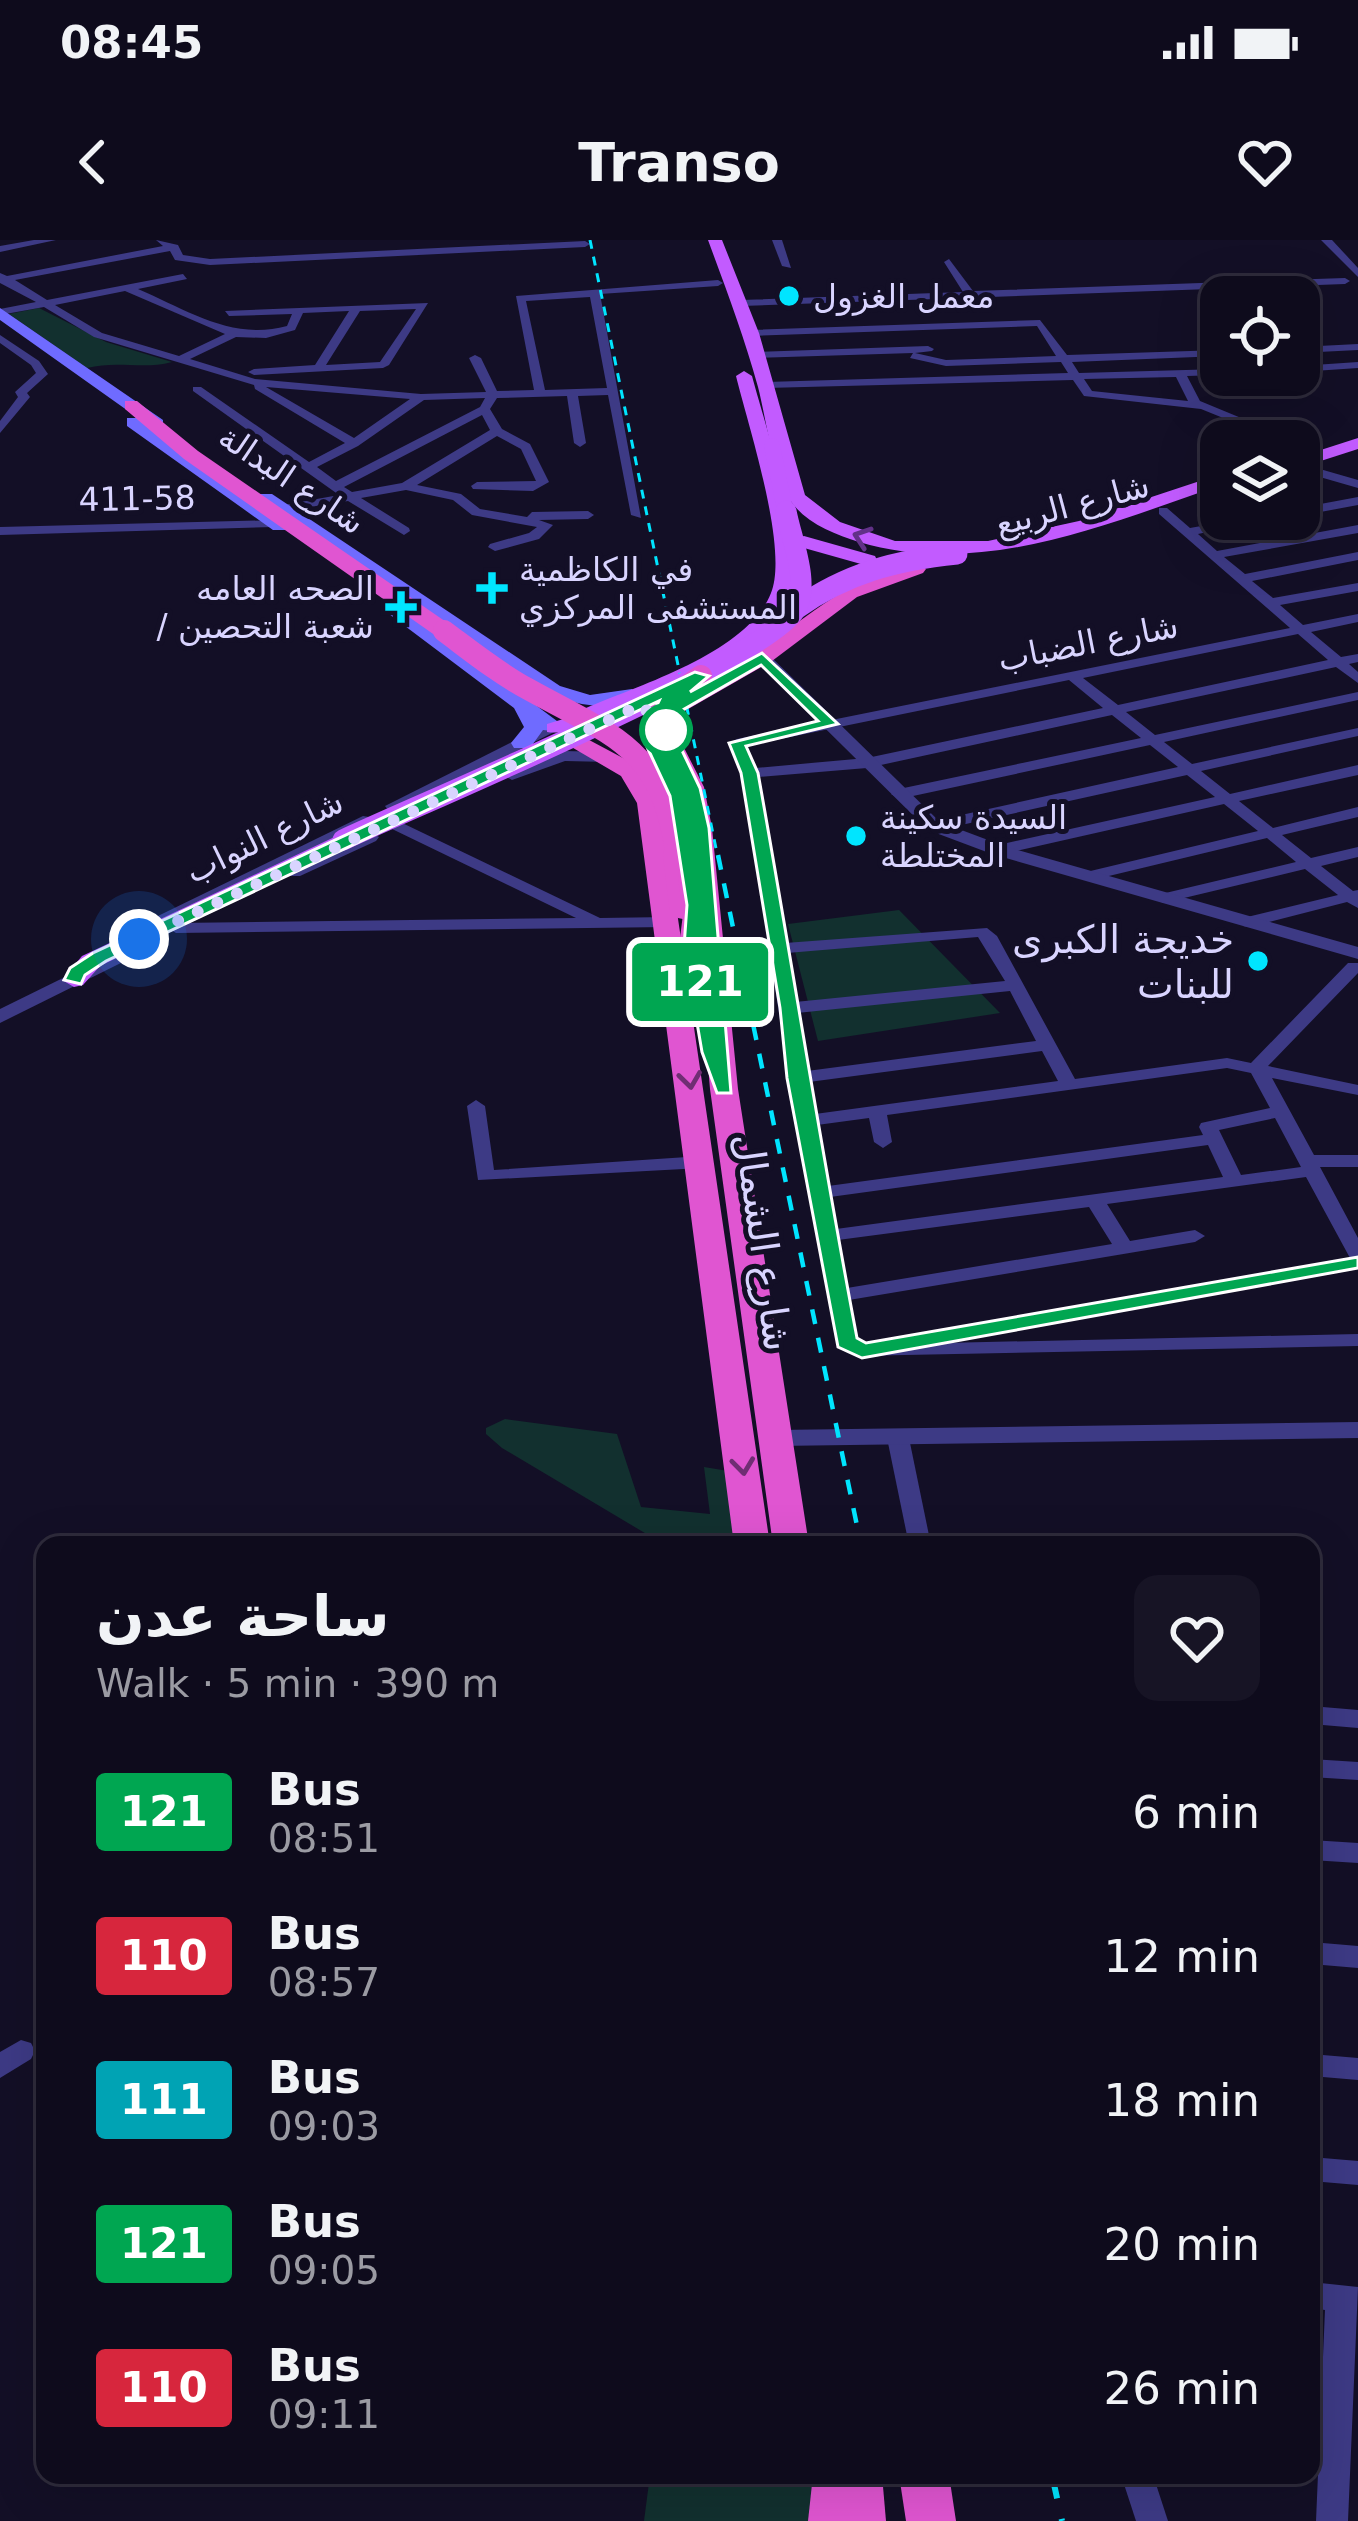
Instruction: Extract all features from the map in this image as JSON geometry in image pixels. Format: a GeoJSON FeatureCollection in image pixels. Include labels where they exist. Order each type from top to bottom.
{"type":"FeatureCollection","features":[{"type":"Feature","properties":{"kind":"highway"},"geometry":{"type":"LineString","coordinates":[[131,405],[141,419],[505,675],[604,726],[636,750],[655,775],[666,801],[712,1052],[724,1089]]}},
{"type":"Feature","properties":{"kind":"highway"},"geometry":{"type":"LineString","coordinates":[[724,1089],[700,828],[692,788],[668,738],[665,720],[675,707],[762,657],[845,593],[924,559]]}},
{"type":"Feature","properties":{"kind":"highway"},"geometry":{"type":"LineString","coordinates":[[694,951],[696,905],[679,796],[651,736],[665,704],[701,676]]}},
{"type":"Feature","properties":{"kind":"highway","name":"شارع الشمال"},"geometry":{"type":"LineString","coordinates":[[573,735],[626,766],[643,786],[668,922],[751,1536]]}},
{"type":"Feature","properties":{"kind":"highway","name":"شارع الشمال"},"geometry":{"type":"LineString","coordinates":[[724,1089],[790,1536]]}},
{"type":"Feature","properties":{"kind":"highway"},"geometry":{"type":"LineString","coordinates":[[833,2521],[837,2484]]}},
{"type":"Feature","properties":{"kind":"highway"},"geometry":{"type":"LineString","coordinates":[[857,2484],[861,2521]]}},
{"type":"Feature","properties":{"kind":"highway"},"geometry":{"type":"LineString","coordinates":[[925,2484],[931,2521]]}},
{"type":"Feature","properties":{"kind":"main road"},"geometry":{"type":"LineString","coordinates":[[573,735],[632,695],[691,670],[742,639],[769,614],[785,575],[781,528],[730,315],[698,240]]}},
{"type":"Feature","properties":{"kind":"main road"},"geometry":{"type":"LineString","coordinates":[[715,240],[751,333],[796,496],[823,520],[924,559]]}},
{"type":"Feature","properties":{"kind":"main road"},"geometry":{"type":"LineString","coordinates":[[1,318],[131,405]]}},
{"type":"Feature","properties":{"kind":"main road","name":"شارع البدالة"},"geometry":{"type":"LineString","coordinates":[[1,318],[44,363],[553,690],[590,701],[632,695]]}},
{"type":"Feature","properties":{"kind":"main road"},"geometry":{"type":"LineString","coordinates":[[758,359],[752,380],[799,564],[802,590],[796,609]]}},
{"type":"Feature","properties":{"kind":"main road"},"geometry":{"type":"LineString","coordinates":[[1320,447],[1358,433]]}},
{"type":"Feature","properties":{"kind":"main road"},"geometry":{"type":"LineString","coordinates":[[1320,450],[1358,443]]}},
{"type":"Feature","properties":{"kind":"main road"},"geometry":{"type":"LineString","coordinates":[[767,476],[790,475]]}},
{"type":"Feature","properties":{"kind":"main road"},"geometry":{"type":"LineString","coordinates":[[74,980],[91,962],[701,676],[765,639],[828,584],[864,568],[1052,541],[1200,493]]}},
{"type":"Feature","properties":{"kind":"main road","name":"شارع الربيع"},"geometry":{"type":"LineString","coordinates":[[924,559],[1062,544],[1200,495]]}},
{"type":"Feature","properties":{"kind":"main road","name":"شارع البدالة"},"geometry":{"type":"LineString","coordinates":[[274,513],[473,665],[524,708],[535,727],[573,735]]}},
{"type":"Feature","properties":{"kind":"main road"},"geometry":{"type":"LineString","coordinates":[[804,542],[868,560]]}},
{"type":"Feature","properties":{"kind":"street"},"geometry":{"type":"LineString","coordinates":[[161,240],[174,247],[178,258],[197,262],[331,256],[371,246],[585,244]]}},
{"type":"Feature","properties":{"kind":"street"},"geometry":{"type":"LineString","coordinates":[[715,240],[728,240]]}},
{"type":"Feature","properties":{"kind":"street"},"geometry":{"type":"LineString","coordinates":[[777,240],[788,266]]}},
{"type":"Feature","properties":{"kind":"street"},"geometry":{"type":"LineString","coordinates":[[0,249],[43,241]]}},
{"type":"Feature","properties":{"kind":"street"},"geometry":{"type":"LineString","coordinates":[[1328,243],[1358,247]]}},
{"type":"Feature","properties":{"kind":"street"},"geometry":{"type":"LineString","coordinates":[[1328,243],[1358,274]]}},
{"type":"Feature","properties":{"kind":"street"},"geometry":{"type":"LineString","coordinates":[[2,278],[174,247]]}},
{"type":"Feature","properties":{"kind":"street"},"geometry":{"type":"LineString","coordinates":[[949,262],[970,295]]}},
{"type":"Feature","properties":{"kind":"street"},"geometry":{"type":"LineString","coordinates":[[1,318],[42,304],[182,277]]}},
{"type":"Feature","properties":{"kind":"street"},"geometry":{"type":"LineString","coordinates":[[2,278],[98,335],[254,382],[421,397],[614,391]]}},
{"type":"Feature","properties":{"kind":"street"},"geometry":{"type":"LineString","coordinates":[[741,303],[1345,281]]}},
{"type":"Feature","properties":{"kind":"street"},"geometry":{"type":"LineString","coordinates":[[637,515],[594,290],[718,283]]}},
{"type":"Feature","properties":{"kind":"street"},"geometry":{"type":"LineString","coordinates":[[127,288],[234,334],[266,335],[291,328],[299,310]]}},
{"type":"Feature","properties":{"kind":"street"},"geometry":{"type":"LineString","coordinates":[[540,393],[520,298],[595,294]]}},
{"type":"Feature","properties":{"kind":"street"},"geometry":{"type":"LineString","coordinates":[[218,373],[387,363],[424,305],[229,313]]}},
{"type":"Feature","properties":{"kind":"street"},"geometry":{"type":"LineString","coordinates":[[318,369],[357,308]]}},
{"type":"Feature","properties":{"kind":"street"},"geometry":{"type":"LineString","coordinates":[[751,333],[1040,323],[1094,397],[1201,406]]}},
{"type":"Feature","properties":{"kind":"street"},"geometry":{"type":"LineString","coordinates":[[898,328],[927,380]]}},
{"type":"Feature","properties":{"kind":"street"},"geometry":{"type":"LineString","coordinates":[[179,360],[234,334]]}},
{"type":"Feature","properties":{"kind":"street"},"geometry":{"type":"LineString","coordinates":[[0,338],[44,363],[53,376],[24,397],[0,429]]}},
{"type":"Feature","properties":{"kind":"street"},"geometry":{"type":"LineString","coordinates":[[758,359],[1055,345]]}},
{"type":"Feature","properties":{"kind":"street"},"geometry":{"type":"LineString","coordinates":[[1320,349],[1358,347]]}},
{"type":"Feature","properties":{"kind":"street"},"geometry":{"type":"LineString","coordinates":[[912,353],[946,363],[1200,354]]}},
{"type":"Feature","properties":{"kind":"street"},"geometry":{"type":"LineString","coordinates":[[475,358],[493,395]]}},
{"type":"Feature","properties":{"kind":"street"},"geometry":{"type":"LineString","coordinates":[[0,360],[44,363]]}},
{"type":"Feature","properties":{"kind":"street"},"geometry":{"type":"LineString","coordinates":[[1009,361],[1015,377]]}},
{"type":"Feature","properties":{"kind":"street"},"geometry":{"type":"LineString","coordinates":[[1320,368],[1358,365]]}},
{"type":"Feature","properties":{"kind":"street"},"geometry":{"type":"LineString","coordinates":[[1330,368],[1358,377]]}},
{"type":"Feature","properties":{"kind":"street"},"geometry":{"type":"LineString","coordinates":[[766,385],[1200,372]]}},
{"type":"Feature","properties":{"kind":"street"},"geometry":{"type":"LineString","coordinates":[[1180,373],[1188,395],[1231,420]]}},
{"type":"Feature","properties":{"kind":"street"},"geometry":{"type":"LineString","coordinates":[[254,382],[354,443]]}},
{"type":"Feature","properties":{"kind":"street"},"geometry":{"type":"LineString","coordinates":[[196,389],[404,531]]}},
{"type":"Feature","properties":{"kind":"street"},"geometry":{"type":"LineString","coordinates":[[354,392],[393,417]]}},
{"type":"Feature","properties":{"kind":"street"},"geometry":{"type":"LineString","coordinates":[[572,392],[580,443]]}},
{"type":"Feature","properties":{"kind":"street"},"geometry":{"type":"LineString","coordinates":[[0,395],[24,397]]}},
{"type":"Feature","properties":{"kind":"street"},"geometry":{"type":"LineString","coordinates":[[274,513],[340,491],[484,410],[493,395]]}},
{"type":"Feature","properties":{"kind":"street"},"geometry":{"type":"LineString","coordinates":[[312,465],[421,397]]}},
{"type":"Feature","properties":{"kind":"street"},"geometry":{"type":"LineString","coordinates":[[477,486],[533,487],[543,482],[526,447],[497,431],[484,410]]}},
{"type":"Feature","properties":{"kind":"street"},"geometry":{"type":"LineString","coordinates":[[406,486],[497,431]]}},
{"type":"Feature","properties":{"kind":"street"},"geometry":{"type":"LineString","coordinates":[[1320,458],[1358,469]]}},
{"type":"Feature","properties":{"kind":"street"},"geometry":{"type":"LineString","coordinates":[[1320,463],[1358,484]]}},
{"type":"Feature","properties":{"kind":"street"},"geometry":{"type":"LineString","coordinates":[[458,497],[498,470]]}},
{"type":"Feature","properties":{"kind":"street"},"geometry":{"type":"LineString","coordinates":[[340,491],[406,486],[458,497],[476,512],[588,514]]}},
{"type":"Feature","properties":{"kind":"street"},"geometry":{"type":"LineString","coordinates":[[1322,508],[1358,501]]}},
{"type":"Feature","properties":{"kind":"street"},"geometry":{"type":"LineString","coordinates":[[1163,511],[1358,679]]}},
{"type":"Feature","properties":{"kind":"street","name":"411-58"},"geometry":{"type":"LineString","coordinates":[[0,531],[274,513]]}},
{"type":"Feature","properties":{"kind":"street"},"geometry":{"type":"LineString","coordinates":[[495,547],[546,530],[547,525],[519,516]]}},
{"type":"Feature","properties":{"kind":"street"},"geometry":{"type":"LineString","coordinates":[[1214,555],[1358,529]]}},
{"type":"Feature","properties":{"kind":"street"},"geometry":{"type":"LineString","coordinates":[[1188,532],[1200,530]]}},
{"type":"Feature","properties":{"kind":"street"},"geometry":{"type":"LineString","coordinates":[[1242,579],[1358,556]]}},
{"type":"Feature","properties":{"kind":"street"},"geometry":{"type":"LineString","coordinates":[[1270,603],[1358,586]]}},
{"type":"Feature","properties":{"kind":"street","name":"شارع الضباب"},"geometry":{"type":"LineString","coordinates":[[749,773],[737,743],[1358,618]]}},
{"type":"Feature","properties":{"kind":"street"},"geometry":{"type":"LineString","coordinates":[[762,657],[934,826],[998,850],[1249,922],[1356,960],[1257,1067]]}},
{"type":"Feature","properties":{"kind":"street"},"geometry":{"type":"LineString","coordinates":[[1358,658],[867,763],[749,773],[790,1008],[797,1078],[847,1342],[862,1351],[1358,1340]]}},
{"type":"Feature","properties":{"kind":"street"},"geometry":{"type":"LineString","coordinates":[[1072,676],[1356,898]]}},
{"type":"Feature","properties":{"kind":"street"},"geometry":{"type":"LineString","coordinates":[[899,794],[1358,695]]}},
{"type":"Feature","properties":{"kind":"street"},"geometry":{"type":"LineString","coordinates":[[934,826],[1358,732]]}},
{"type":"Feature","properties":{"kind":"street","name":"شارع النواب"},"geometry":{"type":"LineString","coordinates":[[0,1017],[573,735]]}},
{"type":"Feature","properties":{"kind":"street","name":"شارع النواب"},"geometry":{"type":"LineString","coordinates":[[0,998],[573,735]]}},
{"type":"Feature","properties":{"kind":"street"},"geometry":{"type":"LineString","coordinates":[[998,850],[1358,770]]}},
{"type":"Feature","properties":{"kind":"street"},"geometry":{"type":"LineString","coordinates":[[1088,876],[1358,812]]}},
{"type":"Feature","properties":{"kind":"street"},"geometry":{"type":"LineString","coordinates":[[396,825],[598,923]]}},
{"type":"Feature","properties":{"kind":"street"},"geometry":{"type":"LineString","coordinates":[[1163,898],[1358,852]]}},
{"type":"Feature","properties":{"kind":"street"},"geometry":{"type":"LineString","coordinates":[[1249,922],[1356,898]]}},
{"type":"Feature","properties":{"kind":"street"},"geometry":{"type":"LineString","coordinates":[[176,928],[668,922]]}},
{"type":"Feature","properties":{"kind":"street"},"geometry":{"type":"LineString","coordinates":[[777,950],[982,932],[989,936],[1070,1087]]}},
{"type":"Feature","properties":{"kind":"street"},"geometry":{"type":"LineString","coordinates":[[790,1008],[1015,985]]}},
{"type":"Feature","properties":{"kind":"street"},"geometry":{"type":"LineString","coordinates":[[797,1078],[1046,1045]]}},
{"type":"Feature","properties":{"kind":"street"},"geometry":{"type":"LineString","coordinates":[[806,1121],[934,1107],[1227,1063],[1358,1090]]}},
{"type":"Feature","properties":{"kind":"street"},"geometry":{"type":"LineString","coordinates":[[862,1351],[1358,1259],[1257,1067]]}},
{"type":"Feature","properties":{"kind":"street"},"geometry":{"type":"LineString","coordinates":[[476,1106],[485,1176],[702,1162]]}},
{"type":"Feature","properties":{"kind":"street"},"geometry":{"type":"LineString","coordinates":[[934,1107],[943,1128]]}},
{"type":"Feature","properties":{"kind":"street"},"geometry":{"type":"LineString","coordinates":[[1235,1181],[1208,1127],[1280,1112]]}},
{"type":"Feature","properties":{"kind":"street"},"geometry":{"type":"LineString","coordinates":[[877,1114],[883,1142]]}},
{"type":"Feature","properties":{"kind":"street"},"geometry":{"type":"LineString","coordinates":[[819,1193],[1212,1139]]}},
{"type":"Feature","properties":{"kind":"street"},"geometry":{"type":"LineString","coordinates":[[827,1236],[1358,1161]]}},
{"type":"Feature","properties":{"kind":"street"},"geometry":{"type":"LineString","coordinates":[[1094,1200],[1124,1248]]}},
{"type":"Feature","properties":{"kind":"street"},"geometry":{"type":"LineString","coordinates":[[838,1296],[1195,1236]]}},
{"type":"Feature","properties":{"kind":"street"},"geometry":{"type":"LineString","coordinates":[[776,1438],[1353,1428]]}},
{"type":"Feature","properties":{"kind":"street"},"geometry":{"type":"LineString","coordinates":[[898,1438],[918,1536]]}},
{"type":"Feature","properties":{"kind":"street"},"geometry":{"type":"LineString","coordinates":[[1320,1716],[1358,1720]]}},
{"type":"Feature","properties":{"kind":"street"},"geometry":{"type":"LineString","coordinates":[[1320,1769],[1358,1771]]}},
{"type":"Feature","properties":{"kind":"street"},"geometry":{"type":"LineString","coordinates":[[1320,1851],[1358,1853]]}},
{"type":"Feature","properties":{"kind":"street"},"geometry":{"type":"LineString","coordinates":[[1320,1954],[1358,1957]]}},
{"type":"Feature","properties":{"kind":"street"},"geometry":{"type":"LineString","coordinates":[[1320,2066],[1358,2069]]}},
{"type":"Feature","properties":{"kind":"street"},"geometry":{"type":"LineString","coordinates":[[1320,2170],[1358,2173]]}},
{"type":"Feature","properties":{"kind":"street"},"geometry":{"type":"LineString","coordinates":[[1332,2521],[1336,2298]]}},
{"type":"Feature","properties":{"kind":"street"},"geometry":{"type":"LineString","coordinates":[[1139,2484],[1152,2521]]}},
{"type":"Feature","properties":{"kind":"green space"},"geometry":{"type":"Polygon","coordinates":[[[39,308],[106,342],[172,362],[87,368],[9,314],[39,308]]]}},
{"type":"Feature","properties":{"kind":"green space"},"geometry":{"type":"Polygon","coordinates":[[[899,910],[1000,1013],[818,1041],[788,924],[899,910]]]}},
{"type":"Feature","properties":{"kind":"green space"},"geometry":{"type":"Polygon","coordinates":[[[505,1419],[617,1434],[641,1507],[710,1514],[704,1467],[728,1471],[735,1536],[650,1536],[502,1448],[486,1434],[486,1428],[505,1419]]]}},
{"type":"Feature","properties":{"kind":"green space"},"geometry":{"type":"Polygon","coordinates":[[[649,2484],[824,2484],[820,2521],[644,2521],[649,2484]]]}},
{"type":"Feature","properties":{"kind":"railway"},"geometry":{"type":"LineString","coordinates":[[590,240],[718,858]]}},
{"type":"Feature","properties":{"kind":"railway"},"geometry":{"type":"LineString","coordinates":[[718,855],[859,1536]]}},
{"type":"Feature","properties":{"kind":"railway"},"geometry":{"type":"LineString","coordinates":[[1054,2484],[1062,2521]]}},
{"type":"Feature","properties":{"kind":"bus line","name":"121"},"geometry":{"type":"LineString","coordinates":[[74,980],[76,972],[100,957],[701,676],[665,704],[651,736],[679,796],[696,905],[693,947],[712,1052],[724,1089],[700,828],[692,788],[668,738],[665,720],[675,707],[762,657],[830,724],[737,743],[749,773],[790,1008],[797,1078],[847,1342],[862,1351],[1358,1263]]}},
{"type":"Feature","properties":{"kind":"place","name":"معمل الغزول"},"geometry":{"type":"Point","coordinates":[789,296]}},
{"type":"Feature","properties":{"kind":"place","name":"في الكاظمية المستشفى المركزي"},"geometry":{"type":"Point","coordinates":[492,588]}},
{"type":"Feature","properties":{"kind":"place","name":"الصحه العامه / شعبة التحصين"},"geometry":{"type":"Point","coordinates":[401,607]}},
{"type":"Feature","properties":{"kind":"place","name":"السيدة سكينة المختلطة"},"geometry":{"type":"Point","coordinates":[856,836]}},
{"type":"Feature","properties":{"kind":"place","name":"خديجة الكبرى للبنات"},"geometry":{"type":"Point","coordinates":[1258,961]}},
{"type":"Feature","properties":{"kind":"route"},"geometry":{"type":"LineString","coordinates":[[139,939],[641,705],[666,730]]}}]}
